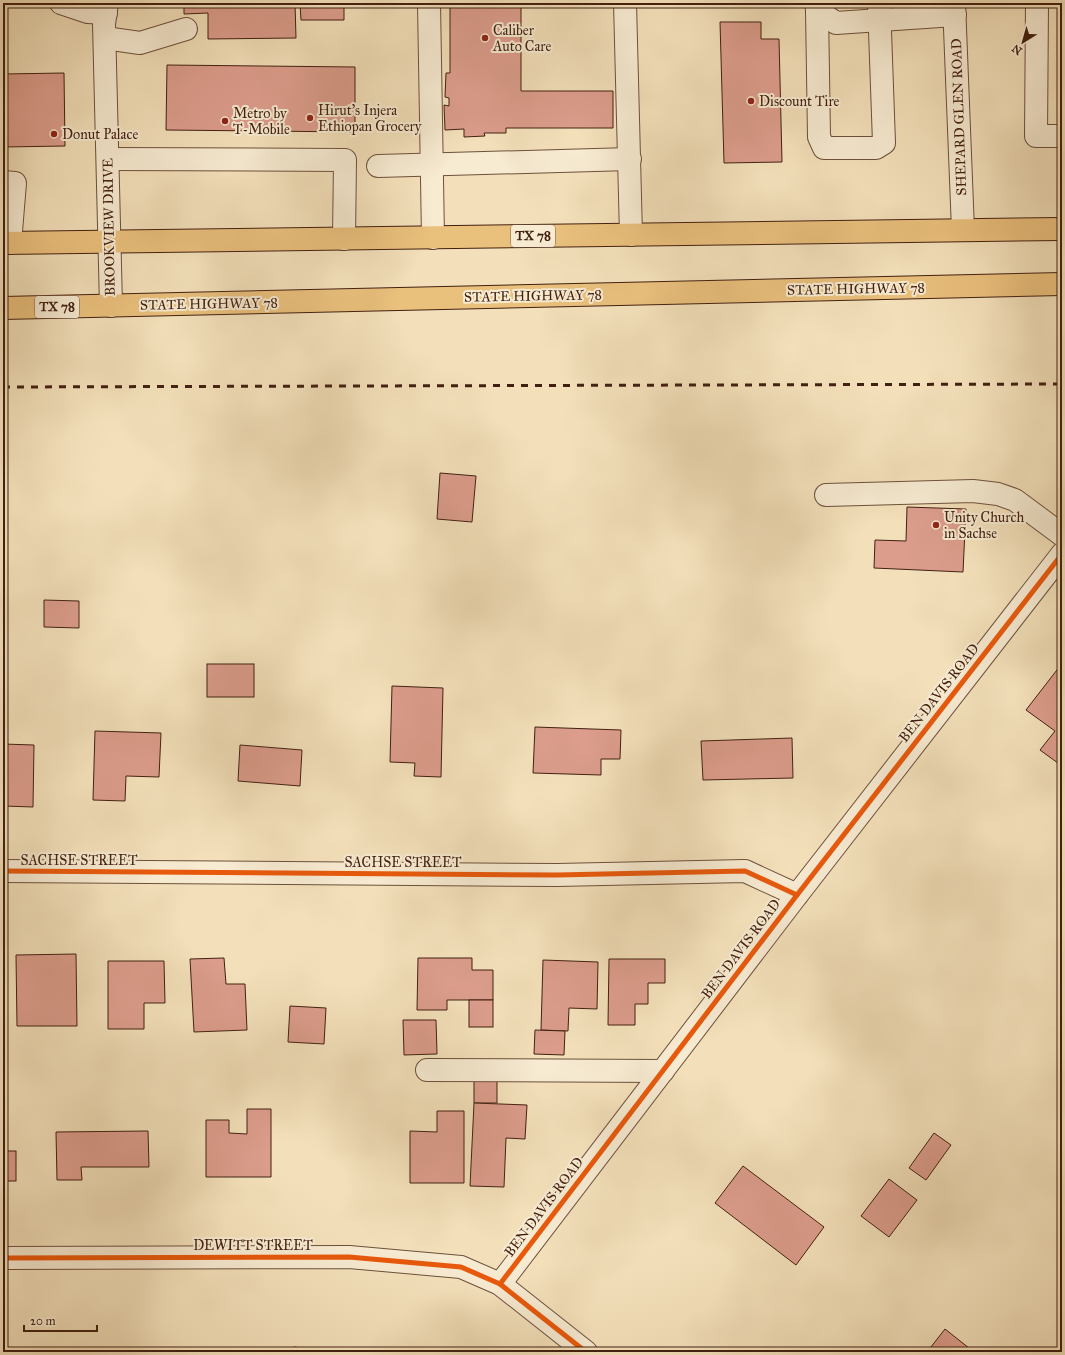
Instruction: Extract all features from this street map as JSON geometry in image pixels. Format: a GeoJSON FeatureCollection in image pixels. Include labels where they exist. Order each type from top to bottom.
{"type":"FeatureCollection","features":[{"type":"Feature","properties":{"kind":"main road","name":"TX 78"},"geometry":{"type":"LineString","coordinates":[[6,243],[110,243],[1062,229]]}},
{"type":"Feature","properties":{"kind":"main road","name":"STATE HIGHWAY 78"},"geometry":{"type":"LineString","coordinates":[[3,308],[1062,284]]}},
{"type":"Feature","properties":{"kind":"street"},"geometry":{"type":"LineString","coordinates":[[62,3],[88,12],[106,8]]}},
{"type":"Feature","properties":{"kind":"street"},"geometry":{"type":"LineString","coordinates":[[429,3],[432,238]]}},
{"type":"Feature","properties":{"kind":"street"},"geometry":{"type":"LineString","coordinates":[[625,3],[631,235]]}},
{"type":"Feature","properties":{"kind":"street"},"geometry":{"type":"LineString","coordinates":[[1037,3],[1036,136],[1062,136]]}},
{"type":"Feature","properties":{"kind":"street"},"geometry":{"type":"LineString","coordinates":[[817,6],[836,23],[879,12],[955,9]]}},
{"type":"Feature","properties":{"kind":"street"},"geometry":{"type":"LineString","coordinates":[[817,6],[819,137],[824,148],[876,148],[884,143],[879,12]]}},
{"type":"Feature","properties":{"kind":"street","name":"BROOKVIEW DRIVE"},"geometry":{"type":"LineString","coordinates":[[106,8],[105,38],[111,306]]}},
{"type":"Feature","properties":{"kind":"street","name":"SHEPARD GLEN ROAD"},"geometry":{"type":"LineString","coordinates":[[955,9],[963,230]]}},
{"type":"Feature","properties":{"kind":"street"},"geometry":{"type":"LineString","coordinates":[[105,38],[140,42],[186,29]]}},
{"type":"Feature","properties":{"kind":"street"},"geometry":{"type":"LineString","coordinates":[[108,159],[345,160],[344,239]]}},
{"type":"Feature","properties":{"kind":"street"},"geometry":{"type":"LineString","coordinates":[[378,166],[630,159]]}},
{"type":"Feature","properties":{"kind":"street"},"geometry":{"type":"LineString","coordinates":[[3,182],[15,183],[6,243]]}},
{"type":"Feature","properties":{"kind":"street"},"geometry":{"type":"LineString","coordinates":[[826,495],[973,491],[998,494],[1015,500],[1062,535]]}},
{"type":"Feature","properties":{"kind":"street","name":"BEN DAVIS ROAD"},"geometry":{"type":"LineString","coordinates":[[500,1284],[797,895],[1058,566]]}},
{"type":"Feature","properties":{"kind":"street","name":"SACHSE STREET"},"geometry":{"type":"LineString","coordinates":[[3,871],[557,875],[745,871],[797,895]]}},
{"type":"Feature","properties":{"kind":"street"},"geometry":{"type":"LineString","coordinates":[[427,1070],[664,1071]]}},
{"type":"Feature","properties":{"kind":"street","name":"DEWITT STREET"},"geometry":{"type":"LineString","coordinates":[[3,1258],[349,1257],[461,1268],[500,1284],[586,1352]]}},
{"type":"Feature","properties":{"kind":"building"},"geometry":{"type":"Polygon","coordinates":[[[184,3],[295,3],[296,38],[208,39],[208,13],[184,14],[184,3]]]}},
{"type":"Feature","properties":{"kind":"building"},"geometry":{"type":"Polygon","coordinates":[[[300,3],[344,3],[344,20],[301,20],[300,3]]]}},
{"type":"Feature","properties":{"kind":"building","name":"Caliber Auto Care"},"geometry":{"type":"Polygon","coordinates":[[[450,3],[521,3],[521,91],[613,91],[613,128],[506,128],[506,133],[484,133],[485,136],[464,137],[464,129],[445,130],[444,105],[449,106],[449,98],[445,97],[446,73],[450,73],[450,3]]]}},
{"type":"Feature","properties":{"kind":"building","name":"Discount Tire"},"geometry":{"type":"Polygon","coordinates":[[[720,22],[761,22],[761,39],[779,39],[782,162],[724,163],[720,22]]]}},
{"type":"Feature","properties":{"kind":"building"},"geometry":{"type":"Polygon","coordinates":[[[167,65],[355,67],[355,132],[166,130],[167,65]]]}},
{"type":"Feature","properties":{"kind":"building"},"geometry":{"type":"Polygon","coordinates":[[[64,73],[65,146],[3,147],[3,74],[64,73]]]}},
{"type":"Feature","properties":{"kind":"building"},"geometry":{"type":"Polygon","coordinates":[[[440,473],[476,476],[472,522],[437,519],[440,473]]]}},
{"type":"Feature","properties":{"kind":"building","name":"Unity Church in Sachse"},"geometry":{"type":"Polygon","coordinates":[[[907,507],[966,509],[963,572],[874,568],[875,540],[906,541],[907,507]]]}},
{"type":"Feature","properties":{"kind":"building"},"geometry":{"type":"Polygon","coordinates":[[[44,600],[79,601],[79,628],[44,627],[44,600]]]}},
{"type":"Feature","properties":{"kind":"building"},"geometry":{"type":"Polygon","coordinates":[[[207,664],[254,664],[254,697],[207,697],[207,664]]]}},
{"type":"Feature","properties":{"kind":"building"},"geometry":{"type":"Polygon","coordinates":[[[1060,666],[1062,668],[1062,766],[1040,750],[1055,731],[1026,710],[1060,666]]]}},
{"type":"Feature","properties":{"kind":"building"},"geometry":{"type":"Polygon","coordinates":[[[392,686],[443,688],[441,777],[414,776],[415,763],[390,762],[392,686]]]}},
{"type":"Feature","properties":{"kind":"building"},"geometry":{"type":"Polygon","coordinates":[[[535,727],[621,730],[620,759],[601,759],[601,775],[533,773],[535,727]]]}},
{"type":"Feature","properties":{"kind":"building"},"geometry":{"type":"Polygon","coordinates":[[[95,731],[161,733],[159,777],[126,776],[125,801],[93,800],[95,731]]]}},
{"type":"Feature","properties":{"kind":"building"},"geometry":{"type":"Polygon","coordinates":[[[792,738],[793,778],[703,780],[701,741],[792,738]]]}},
{"type":"Feature","properties":{"kind":"building"},"geometry":{"type":"Polygon","coordinates":[[[3,744],[34,745],[33,807],[3,806],[3,744]]]}},
{"type":"Feature","properties":{"kind":"building"},"geometry":{"type":"Polygon","coordinates":[[[240,745],[302,750],[300,786],[238,781],[240,745]]]}},
{"type":"Feature","properties":{"kind":"building"},"geometry":{"type":"Polygon","coordinates":[[[76,954],[77,1026],[17,1026],[16,955],[76,954]]]}},
{"type":"Feature","properties":{"kind":"building"},"geometry":{"type":"Polygon","coordinates":[[[224,958],[226,984],[245,984],[247,1030],[194,1032],[190,959],[224,958]]]}},
{"type":"Feature","properties":{"kind":"building"},"geometry":{"type":"Polygon","coordinates":[[[418,958],[472,958],[472,970],[493,970],[493,1000],[447,1000],[447,1010],[417,1010],[418,958]]]}},
{"type":"Feature","properties":{"kind":"building"},"geometry":{"type":"Polygon","coordinates":[[[609,959],[665,959],[665,983],[648,983],[648,1004],[635,1004],[635,1025],[608,1025],[609,959]]]}},
{"type":"Feature","properties":{"kind":"building"},"geometry":{"type":"Polygon","coordinates":[[[543,960],[598,962],[597,1009],[569,1008],[568,1031],[541,1030],[543,960]]]}},
{"type":"Feature","properties":{"kind":"building"},"geometry":{"type":"Polygon","coordinates":[[[108,961],[164,961],[165,1003],[144,1003],[144,1029],[108,1029],[108,961]]]}},
{"type":"Feature","properties":{"kind":"building"},"geometry":{"type":"Polygon","coordinates":[[[469,1000],[493,1000],[493,1027],[469,1027],[469,1000]]]}},
{"type":"Feature","properties":{"kind":"building"},"geometry":{"type":"Polygon","coordinates":[[[290,1006],[326,1008],[324,1044],[288,1042],[290,1006]]]}},
{"type":"Feature","properties":{"kind":"building"},"geometry":{"type":"Polygon","coordinates":[[[403,1020],[436,1020],[437,1054],[404,1055],[403,1020]]]}},
{"type":"Feature","properties":{"kind":"building"},"geometry":{"type":"Polygon","coordinates":[[[535,1030],[565,1031],[564,1055],[534,1054],[535,1030]]]}},
{"type":"Feature","properties":{"kind":"building"},"geometry":{"type":"Polygon","coordinates":[[[474,1080],[497,1081],[497,1103],[474,1103],[474,1080]]]}},
{"type":"Feature","properties":{"kind":"building"},"geometry":{"type":"Polygon","coordinates":[[[474,1103],[527,1105],[525,1139],[506,1138],[504,1187],[470,1186],[474,1103]]]}},
{"type":"Feature","properties":{"kind":"building"},"geometry":{"type":"Polygon","coordinates":[[[247,1109],[271,1109],[271,1177],[206,1177],[206,1120],[229,1120],[229,1133],[247,1134],[247,1109]]]}},
{"type":"Feature","properties":{"kind":"building"},"geometry":{"type":"Polygon","coordinates":[[[437,1111],[464,1111],[464,1183],[410,1183],[410,1131],[437,1132],[437,1111]]]}},
{"type":"Feature","properties":{"kind":"building"},"geometry":{"type":"Polygon","coordinates":[[[148,1131],[149,1167],[81,1167],[82,1180],[57,1180],[56,1132],[148,1131]]]}},
{"type":"Feature","properties":{"kind":"building"},"geometry":{"type":"Polygon","coordinates":[[[934,1133],[951,1145],[926,1180],[909,1168],[934,1133]]]}},
{"type":"Feature","properties":{"kind":"building"},"geometry":{"type":"Polygon","coordinates":[[[3,1151],[16,1151],[16,1181],[3,1181],[3,1151]]]}},
{"type":"Feature","properties":{"kind":"building"},"geometry":{"type":"Polygon","coordinates":[[[743,1166],[824,1227],[796,1265],[715,1203],[743,1166]]]}},
{"type":"Feature","properties":{"kind":"building"},"geometry":{"type":"Polygon","coordinates":[[[889,1179],[917,1200],[889,1237],[861,1216],[889,1179]]]}},
{"type":"Feature","properties":{"kind":"building"},"geometry":{"type":"Polygon","coordinates":[[[945,1329],[974,1352],[927,1352],[945,1329]]]}},
{"type":"Feature","properties":{"kind":"building"},"geometry":{"type":"Polygon","coordinates":[[[294,1347],[331,1352],[294,1352],[294,1347]]]}},
{"type":"Feature","properties":{"kind":"railway"},"geometry":{"type":"LineString","coordinates":[[3,387],[1062,384]]}},
{"type":"Feature","properties":{"kind":"cycle path"},"geometry":{"type":"LineString","coordinates":[[500,1284],[797,895],[1062,554]]}},
{"type":"Feature","properties":{"kind":"cycle path"},"geometry":{"type":"LineString","coordinates":[[3,871],[557,875],[745,871],[797,895]]}},
{"type":"Feature","properties":{"kind":"cycle path"},"geometry":{"type":"LineString","coordinates":[[3,1258],[349,1257],[461,1267],[500,1284],[586,1352]]}},
{"type":"Feature","properties":{"kind":"place","name":"Caliber Auto Care"},"geometry":{"type":"Point","coordinates":[485,38]}},
{"type":"Feature","properties":{"kind":"place","name":"Discount Tire"},"geometry":{"type":"Point","coordinates":[751,101]}},
{"type":"Feature","properties":{"kind":"place","name":"Hirut's Injera Ethiopan Grocery"},"geometry":{"type":"Point","coordinates":[310,118]}},
{"type":"Feature","properties":{"kind":"place","name":"Metro by T-Mobile"},"geometry":{"type":"Point","coordinates":[225,121]}},
{"type":"Feature","properties":{"kind":"place","name":"Donut Palace"},"geometry":{"type":"Point","coordinates":[54,134]}},
{"type":"Feature","properties":{"kind":"place","name":"Unity Church in Sachse"},"geometry":{"type":"Point","coordinates":[936,525]}}]}
